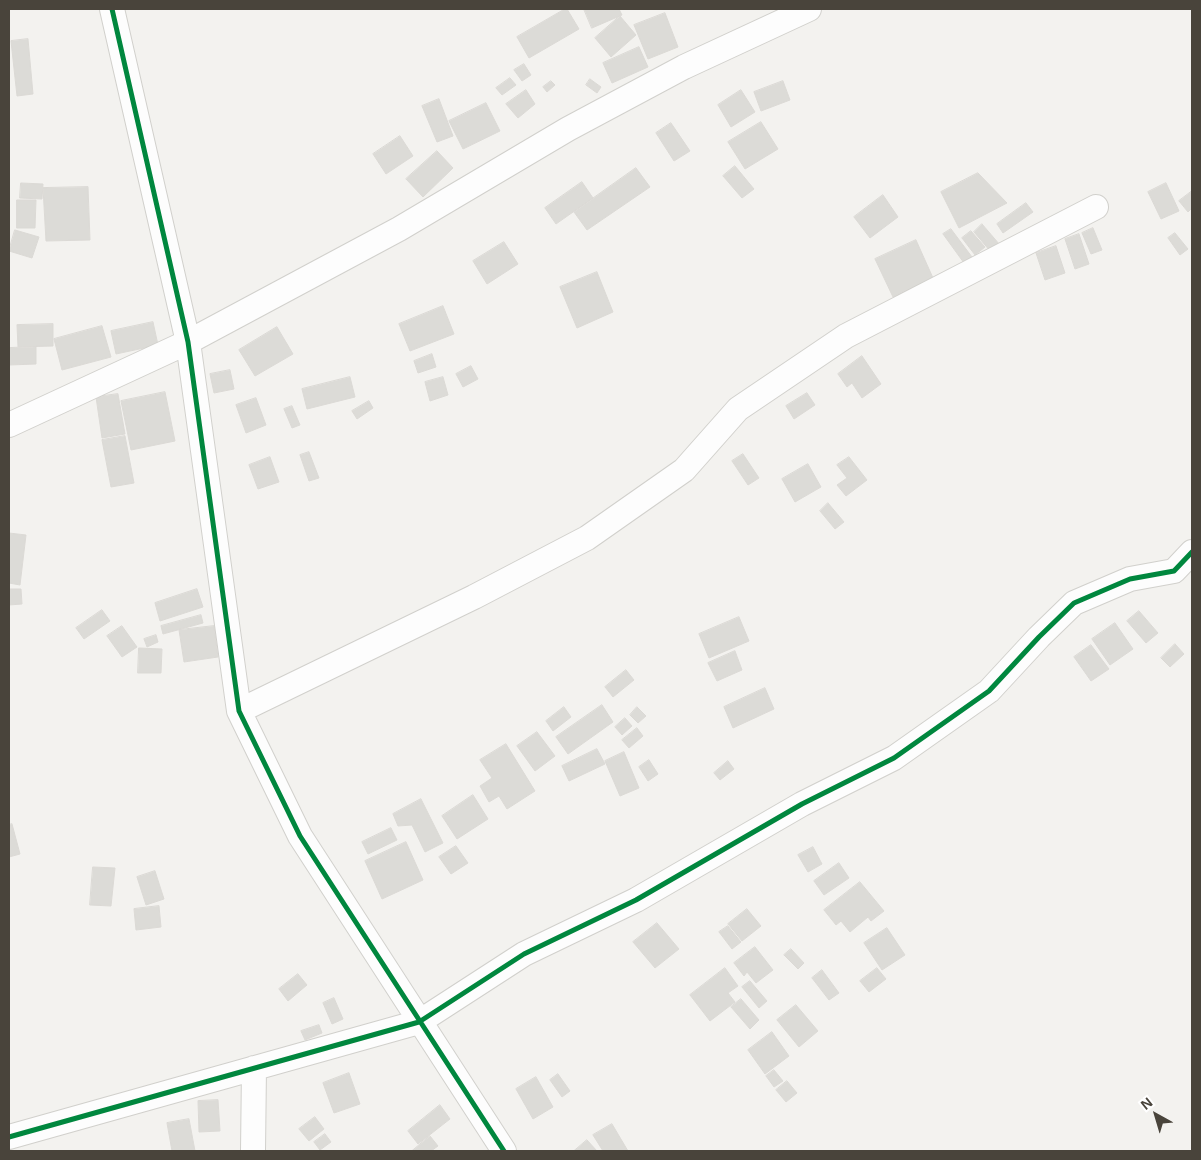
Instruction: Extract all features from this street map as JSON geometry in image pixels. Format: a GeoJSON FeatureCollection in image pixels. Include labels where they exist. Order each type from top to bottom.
{"type":"FeatureCollection","features":[{"type":"Feature","properties":{"kind":"street"},"geometry":{"type":"LineString","coordinates":[[112,9],[188,342],[239,710],[300,836],[504,1151]]}},
{"type":"Feature","properties":{"kind":"street"},"geometry":{"type":"LineString","coordinates":[[9,425],[188,342],[399,229],[568,129],[684,67],[809,9]]}},
{"type":"Feature","properties":{"kind":"street"},"geometry":{"type":"LineString","coordinates":[[239,710],[474,597],[587,538],[684,470],[738,409],[846,336],[1096,207]]}},
{"type":"Feature","properties":{"kind":"street"},"geometry":{"type":"LineString","coordinates":[[9,1137],[419,1022],[524,954],[636,900],[802,804],[894,758],[989,691],[1039,637],[1074,603],[1130,579],[1174,571],[1192,552]]}},
{"type":"Feature","properties":{"kind":"street"},"geometry":{"type":"LineString","coordinates":[[253,1151],[254,1068]]}},
{"type":"Feature","properties":{"kind":"building"},"geometry":{"type":"Polygon","coordinates":[[[567,9],[579,29],[529,58],[517,37],[567,9]]]}},
{"type":"Feature","properties":{"kind":"building"},"geometry":{"type":"Polygon","coordinates":[[[584,9],[619,9],[622,15],[592,28],[584,9]]]}},
{"type":"Feature","properties":{"kind":"building"},"geometry":{"type":"Polygon","coordinates":[[[665,13],[678,47],[648,59],[634,25],[665,13]]]}},
{"type":"Feature","properties":{"kind":"building"},"geometry":{"type":"Polygon","coordinates":[[[620,16],[636,35],[611,57],[595,38],[620,16]]]}},
{"type":"Feature","properties":{"kind":"building"},"geometry":{"type":"Polygon","coordinates":[[[28,39],[33,94],[17,96],[11,41],[28,39]]]}},
{"type":"Feature","properties":{"kind":"building"},"geometry":{"type":"Polygon","coordinates":[[[639,47],[648,67],[612,83],[603,63],[639,47]]]}},
{"type":"Feature","properties":{"kind":"building"},"geometry":{"type":"Polygon","coordinates":[[[524,64],[531,75],[522,81],[514,70],[524,64]]]}},
{"type":"Feature","properties":{"kind":"building"},"geometry":{"type":"Polygon","coordinates":[[[510,78],[516,85],[502,95],[496,88],[510,78]]]}},
{"type":"Feature","properties":{"kind":"building"},"geometry":{"type":"Polygon","coordinates":[[[590,79],[601,87],[597,93],[586,85],[590,79]]]}},
{"type":"Feature","properties":{"kind":"building"},"geometry":{"type":"Polygon","coordinates":[[[551,81],[555,85],[547,92],[543,87],[551,81]]]}},
{"type":"Feature","properties":{"kind":"building"},"geometry":{"type":"Polygon","coordinates":[[[783,81],[790,100],[761,111],[754,92],[783,81]]]}},
{"type":"Feature","properties":{"kind":"building"},"geometry":{"type":"Polygon","coordinates":[[[526,90],[535,104],[518,118],[506,104],[526,90]]]}},
{"type":"Feature","properties":{"kind":"building"},"geometry":{"type":"Polygon","coordinates":[[[741,90],[755,112],[731,127],[718,105],[741,90]]]}},
{"type":"Feature","properties":{"kind":"building"},"geometry":{"type":"Polygon","coordinates":[[[439,99],[453,136],[437,142],[422,106],[439,99]]]}},
{"type":"Feature","properties":{"kind":"building"},"geometry":{"type":"Polygon","coordinates":[[[486,103],[500,131],[463,149],[449,121],[486,103]]]}},
{"type":"Feature","properties":{"kind":"building"},"geometry":{"type":"Polygon","coordinates":[[[761,122],[778,149],[745,169],[728,142],[761,122]]]}},
{"type":"Feature","properties":{"kind":"building"},"geometry":{"type":"Polygon","coordinates":[[[671,123],[690,151],[674,161],[656,133],[671,123]]]}},
{"type":"Feature","properties":{"kind":"building"},"geometry":{"type":"Polygon","coordinates":[[[400,136],[413,156],[386,174],[373,154],[400,136]]]}},
{"type":"Feature","properties":{"kind":"building"},"geometry":{"type":"Polygon","coordinates":[[[437,151],[453,168],[423,197],[406,179],[437,151]]]}},
{"type":"Feature","properties":{"kind":"building"},"geometry":{"type":"Polygon","coordinates":[[[735,166],[754,189],[742,198],[723,176],[735,166]]]}},
{"type":"Feature","properties":{"kind":"building"},"geometry":{"type":"Polygon","coordinates":[[[636,168],[650,187],[587,230],[574,212],[636,168]]]}},
{"type":"Feature","properties":{"kind":"building"},"geometry":{"type":"Polygon","coordinates":[[[978,173],[1007,203],[959,228],[941,192],[978,173]]]}},
{"type":"Feature","properties":{"kind":"building"},"geometry":{"type":"Polygon","coordinates":[[[582,182],[593,198],[556,224],[545,208],[582,182]]]}},
{"type":"Feature","properties":{"kind":"building"},"geometry":{"type":"Polygon","coordinates":[[[21,183],[43,184],[42,199],[20,198],[21,183]]]}},
{"type":"Feature","properties":{"kind":"building"},"geometry":{"type":"Polygon","coordinates":[[[1166,183],[1179,211],[1161,219],[1148,192],[1166,183]]]}},
{"type":"Feature","properties":{"kind":"building"},"geometry":{"type":"Polygon","coordinates":[[[88,187],[90,240],[46,241],[43,188],[88,187]]]}},
{"type":"Feature","properties":{"kind":"building"},"geometry":{"type":"Polygon","coordinates":[[[1192,191],[1192,208],[1188,212],[1179,201],[1192,191]]]}},
{"type":"Feature","properties":{"kind":"building"},"geometry":{"type":"Polygon","coordinates":[[[883,195],[898,217],[870,238],[854,217],[883,195]]]}},
{"type":"Feature","properties":{"kind":"building"},"geometry":{"type":"Polygon","coordinates":[[[17,200],[36,200],[35,228],[17,228],[17,200]]]}},
{"type":"Feature","properties":{"kind":"building"},"geometry":{"type":"Polygon","coordinates":[[[1026,203],[1033,212],[1003,233],[997,224],[1026,203]]]}},
{"type":"Feature","properties":{"kind":"building"},"geometry":{"type":"Polygon","coordinates":[[[982,224],[1000,245],[991,252],[974,232],[982,224]]]}},
{"type":"Feature","properties":{"kind":"building"},"geometry":{"type":"Polygon","coordinates":[[[1093,228],[1102,250],[1091,254],[1082,233],[1093,228]]]}},
{"type":"Feature","properties":{"kind":"building"},"geometry":{"type":"Polygon","coordinates":[[[951,229],[972,257],[964,263],[943,234],[951,229]]]}},
{"type":"Feature","properties":{"kind":"building"},"geometry":{"type":"Polygon","coordinates":[[[15,230],[39,237],[32,258],[9,251],[15,230]]]}},
{"type":"Feature","properties":{"kind":"building"},"geometry":{"type":"Polygon","coordinates":[[[971,231],[985,247],[975,255],[962,238],[971,231]]]}},
{"type":"Feature","properties":{"kind":"building"},"geometry":{"type":"Polygon","coordinates":[[[1175,233],[1188,249],[1180,255],[1168,238],[1175,233]]]}},
{"type":"Feature","properties":{"kind":"building"},"geometry":{"type":"Polygon","coordinates":[[[1079,234],[1089,264],[1075,269],[1065,239],[1079,234]]]}},
{"type":"Feature","properties":{"kind":"building"},"geometry":{"type":"Polygon","coordinates":[[[916,240],[933,278],[893,297],[875,259],[916,240]]]}},
{"type":"Feature","properties":{"kind":"building"},"geometry":{"type":"Polygon","coordinates":[[[504,242],[518,264],[487,284],[473,261],[504,242]]]}},
{"type":"Feature","properties":{"kind":"building"},"geometry":{"type":"Polygon","coordinates":[[[1056,246],[1065,273],[1045,280],[1036,253],[1056,246]]]}},
{"type":"Feature","properties":{"kind":"building"},"geometry":{"type":"Polygon","coordinates":[[[597,272],[613,312],[577,328],[560,287],[597,272]]]}},
{"type":"Feature","properties":{"kind":"building"},"geometry":{"type":"Polygon","coordinates":[[[443,306],[454,334],[410,351],[399,324],[443,306]]]}},
{"type":"Feature","properties":{"kind":"building"},"geometry":{"type":"Polygon","coordinates":[[[153,322],[158,345],[116,354],[111,331],[153,322]]]}},
{"type":"Feature","properties":{"kind":"building"},"geometry":{"type":"Polygon","coordinates":[[[53,324],[53,346],[18,347],[17,325],[53,324]]]}},
{"type":"Feature","properties":{"kind":"building"},"geometry":{"type":"Polygon","coordinates":[[[102,326],[111,357],[62,370],[54,339],[102,326]]]}},
{"type":"Feature","properties":{"kind":"building"},"geometry":{"type":"Polygon","coordinates":[[[277,327],[293,354],[255,376],[239,350],[277,327]]]}},
{"type":"Feature","properties":{"kind":"building"},"geometry":{"type":"Polygon","coordinates":[[[36,347],[36,364],[9,365],[9,348],[36,347]]]}},
{"type":"Feature","properties":{"kind":"building"},"geometry":{"type":"Polygon","coordinates":[[[432,354],[436,367],[418,373],[414,361],[432,354]]]}},
{"type":"Feature","properties":{"kind":"building"},"geometry":{"type":"Polygon","coordinates":[[[862,356],[881,384],[862,398],[852,383],[847,387],[838,374],[862,356]]]}},
{"type":"Feature","properties":{"kind":"building"},"geometry":{"type":"Polygon","coordinates":[[[471,366],[478,379],[463,387],[456,374],[471,366]]]}},
{"type":"Feature","properties":{"kind":"building"},"geometry":{"type":"Polygon","coordinates":[[[230,370],[234,389],[214,393],[210,374],[230,370]]]}},
{"type":"Feature","properties":{"kind":"building"},"geometry":{"type":"Polygon","coordinates":[[[350,377],[355,397],[307,409],[302,389],[350,377]]]}},
{"type":"Feature","properties":{"kind":"building"},"geometry":{"type":"Polygon","coordinates":[[[443,377],[448,395],[430,401],[425,382],[443,377]]]}},
{"type":"Feature","properties":{"kind":"building"},"geometry":{"type":"Polygon","coordinates":[[[165,392],[175,441],[131,450],[121,401],[165,392]]]}},
{"type":"Feature","properties":{"kind":"building"},"geometry":{"type":"Polygon","coordinates":[[[807,393],[815,405],[794,419],[786,406],[807,393]]]}},
{"type":"Feature","properties":{"kind":"building"},"geometry":{"type":"Polygon","coordinates":[[[118,394],[125,434],[102,438],[96,397],[118,394]]]}},
{"type":"Feature","properties":{"kind":"building"},"geometry":{"type":"Polygon","coordinates":[[[256,398],[266,425],[246,433],[236,405],[256,398]]]}},
{"type":"Feature","properties":{"kind":"building"},"geometry":{"type":"Polygon","coordinates":[[[369,401],[373,408],[357,419],[352,411],[369,401]]]}},
{"type":"Feature","properties":{"kind":"building"},"geometry":{"type":"Polygon","coordinates":[[[292,406],[300,425],[292,428],[284,409],[292,406]]]}},
{"type":"Feature","properties":{"kind":"building"},"geometry":{"type":"Polygon","coordinates":[[[125,436],[134,483],[111,487],[102,440],[125,436]]]}},
{"type":"Feature","properties":{"kind":"building"},"geometry":{"type":"Polygon","coordinates":[[[309,452],[319,478],[309,481],[300,455],[309,452]]]}},
{"type":"Feature","properties":{"kind":"building"},"geometry":{"type":"Polygon","coordinates":[[[743,454],[759,478],[748,485],[732,461],[743,454]]]}},
{"type":"Feature","properties":{"kind":"building"},"geometry":{"type":"Polygon","coordinates":[[[270,457],[279,482],[258,489],[249,465],[270,457]]]}},
{"type":"Feature","properties":{"kind":"building"},"geometry":{"type":"Polygon","coordinates":[[[849,457],[867,480],[846,496],[837,485],[847,478],[837,465],[849,457]]]}},
{"type":"Feature","properties":{"kind":"building"},"geometry":{"type":"Polygon","coordinates":[[[808,464],[821,487],[795,502],[782,479],[808,464]]]}},
{"type":"Feature","properties":{"kind":"building"},"geometry":{"type":"Polygon","coordinates":[[[828,503],[844,522],[835,529],[820,511],[828,503]]]}},
{"type":"Feature","properties":{"kind":"building"},"geometry":{"type":"Polygon","coordinates":[[[9,533],[26,535],[20,585],[9,583],[9,533]]]}},
{"type":"Feature","properties":{"kind":"building"},"geometry":{"type":"Polygon","coordinates":[[[9,589],[21,589],[22,604],[9,605],[9,589]]]}},
{"type":"Feature","properties":{"kind":"building"},"geometry":{"type":"Polygon","coordinates":[[[197,589],[203,607],[160,621],[155,603],[197,589]]]}},
{"type":"Feature","properties":{"kind":"building"},"geometry":{"type":"Polygon","coordinates":[[[102,610],[110,621],[84,639],[76,628],[102,610]]]}},
{"type":"Feature","properties":{"kind":"building"},"geometry":{"type":"Polygon","coordinates":[[[1139,611],[1158,633],[1146,643],[1127,621],[1139,611]]]}},
{"type":"Feature","properties":{"kind":"building"},"geometry":{"type":"Polygon","coordinates":[[[201,615],[203,623],[163,634],[161,626],[201,615]]]}},
{"type":"Feature","properties":{"kind":"building"},"geometry":{"type":"Polygon","coordinates":[[[739,617],[749,641],[709,658],[699,634],[739,617]]]}},
{"type":"Feature","properties":{"kind":"building"},"geometry":{"type":"Polygon","coordinates":[[[1115,623],[1133,649],[1110,665],[1092,639],[1115,623]]]}},
{"type":"Feature","properties":{"kind":"building"},"geometry":{"type":"Polygon","coordinates":[[[122,626],[137,647],[122,657],[107,636],[122,626]]]}},
{"type":"Feature","properties":{"kind":"building"},"geometry":{"type":"Polygon","coordinates":[[[214,626],[218,657],[184,662],[179,630],[214,626]]]}},
{"type":"Feature","properties":{"kind":"building"},"geometry":{"type":"Polygon","coordinates":[[[156,635],[158,642],[147,647],[144,639],[156,635]]]}},
{"type":"Feature","properties":{"kind":"building"},"geometry":{"type":"Polygon","coordinates":[[[1175,644],[1184,654],[1170,667],[1161,658],[1175,644]]]}},
{"type":"Feature","properties":{"kind":"building"},"geometry":{"type":"Polygon","coordinates":[[[1091,645],[1109,669],[1091,681],[1074,657],[1091,645]]]}},
{"type":"Feature","properties":{"kind":"building"},"geometry":{"type":"Polygon","coordinates":[[[139,648],[162,649],[161,673],[138,673],[139,648]]]}},
{"type":"Feature","properties":{"kind":"building"},"geometry":{"type":"Polygon","coordinates":[[[735,651],[742,670],[717,681],[708,663],[735,651]]]}},
{"type":"Feature","properties":{"kind":"building"},"geometry":{"type":"Polygon","coordinates":[[[626,670],[634,680],[613,697],[605,687],[626,670]]]}},
{"type":"Feature","properties":{"kind":"building"},"geometry":{"type":"Polygon","coordinates":[[[765,688],[774,709],[733,728],[724,707],[765,688]]]}},
{"type":"Feature","properties":{"kind":"building"},"geometry":{"type":"Polygon","coordinates":[[[602,705],[613,722],[568,754],[556,737],[602,705]]]}},
{"type":"Feature","properties":{"kind":"building"},"geometry":{"type":"Polygon","coordinates":[[[564,707],[571,717],[553,731],[546,721],[564,707]]]}},
{"type":"Feature","properties":{"kind":"building"},"geometry":{"type":"Polygon","coordinates":[[[637,707],[646,716],[638,723],[630,715],[637,707]]]}},
{"type":"Feature","properties":{"kind":"building"},"geometry":{"type":"Polygon","coordinates":[[[625,718],[632,726],[622,735],[615,727],[625,718]]]}},
{"type":"Feature","properties":{"kind":"building"},"geometry":{"type":"Polygon","coordinates":[[[637,728],[643,736],[629,748],[622,740],[637,728]]]}},
{"type":"Feature","properties":{"kind":"building"},"geometry":{"type":"Polygon","coordinates":[[[537,732],[555,756],[535,771],[517,746],[537,732]]]}},
{"type":"Feature","properties":{"kind":"building"},"geometry":{"type":"Polygon","coordinates":[[[506,744],[535,791],[507,809],[499,796],[489,802],[480,786],[492,778],[480,760],[506,744]]]}},
{"type":"Feature","properties":{"kind":"building"},"geometry":{"type":"Polygon","coordinates":[[[597,749],[605,764],[569,781],[562,766],[597,749]]]}},
{"type":"Feature","properties":{"kind":"building"},"geometry":{"type":"Polygon","coordinates":[[[624,752],[639,788],[620,796],[605,761],[624,752]]]}},
{"type":"Feature","properties":{"kind":"building"},"geometry":{"type":"Polygon","coordinates":[[[649,760],[658,774],[648,781],[639,767],[649,760]]]}},
{"type":"Feature","properties":{"kind":"building"},"geometry":{"type":"Polygon","coordinates":[[[728,761],[734,769],[720,780],[714,773],[728,761]]]}},
{"type":"Feature","properties":{"kind":"building"},"geometry":{"type":"Polygon","coordinates":[[[473,795],[488,819],[457,839],[442,816],[473,795]]]}},
{"type":"Feature","properties":{"kind":"building"},"geometry":{"type":"Polygon","coordinates":[[[421,799],[443,843],[425,852],[412,825],[398,826],[393,814],[421,799]]]}},
{"type":"Feature","properties":{"kind":"building"},"geometry":{"type":"Polygon","coordinates":[[[12,824],[20,854],[9,857],[9,825],[12,824]]]}},
{"type":"Feature","properties":{"kind":"building"},"geometry":{"type":"Polygon","coordinates":[[[391,828],[397,840],[368,854],[362,842],[391,828]]]}},
{"type":"Feature","properties":{"kind":"building"},"geometry":{"type":"Polygon","coordinates":[[[406,842],[423,880],[382,899],[365,861],[406,842]]]}},
{"type":"Feature","properties":{"kind":"building"},"geometry":{"type":"Polygon","coordinates":[[[456,846],[468,863],[451,874],[439,857],[456,846]]]}},
{"type":"Feature","properties":{"kind":"building"},"geometry":{"type":"Polygon","coordinates":[[[813,847],[822,864],[808,872],[798,855],[813,847]]]}},
{"type":"Feature","properties":{"kind":"building"},"geometry":{"type":"Polygon","coordinates":[[[839,863],[849,878],[824,895],[814,881],[839,863]]]}},
{"type":"Feature","properties":{"kind":"building"},"geometry":{"type":"Polygon","coordinates":[[[93,867],[115,868],[111,906],[90,905],[93,867]]]}},
{"type":"Feature","properties":{"kind":"building"},"geometry":{"type":"Polygon","coordinates":[[[155,871],[164,899],[146,905],[137,877],[155,871]]]}},
{"type":"Feature","properties":{"kind":"building"},"geometry":{"type":"Polygon","coordinates":[[[860,882],[884,911],[871,921],[868,917],[850,932],[841,921],[836,925],[824,910],[860,882]]]}},
{"type":"Feature","properties":{"kind":"building"},"geometry":{"type":"Polygon","coordinates":[[[159,906],[161,927],[136,930],[134,909],[159,906]]]}},
{"type":"Feature","properties":{"kind":"building"},"geometry":{"type":"Polygon","coordinates":[[[747,909],[761,926],[742,941],[728,924],[747,909]]]}},
{"type":"Feature","properties":{"kind":"building"},"geometry":{"type":"Polygon","coordinates":[[[657,923],[679,949],[655,968],[633,942],[657,923]]]}},
{"type":"Feature","properties":{"kind":"building"},"geometry":{"type":"Polygon","coordinates":[[[728,926],[741,942],[732,949],[719,932],[728,926]]]}},
{"type":"Feature","properties":{"kind":"building"},"geometry":{"type":"Polygon","coordinates":[[[887,928],[905,955],[882,970],[864,943],[887,928]]]}},
{"type":"Feature","properties":{"kind":"building"},"geometry":{"type":"Polygon","coordinates":[[[755,947],[773,970],[756,983],[747,972],[744,976],[734,963],[755,947]]]}},
{"type":"Feature","properties":{"kind":"building"},"geometry":{"type":"Polygon","coordinates":[[[791,949],[804,963],[798,969],[784,955],[791,949]]]}},
{"type":"Feature","properties":{"kind":"building"},"geometry":{"type":"Polygon","coordinates":[[[725,968],[738,986],[728,993],[735,1002],[710,1021],[690,995],[725,968]]]}},
{"type":"Feature","properties":{"kind":"building"},"geometry":{"type":"Polygon","coordinates":[[[877,968],[886,979],[869,992],[860,981],[877,968]]]}},
{"type":"Feature","properties":{"kind":"building"},"geometry":{"type":"Polygon","coordinates":[[[822,970],[839,993],[829,1000],[812,978],[822,970]]]}},
{"type":"Feature","properties":{"kind":"building"},"geometry":{"type":"Polygon","coordinates":[[[298,974],[307,985],[288,1001],[279,989],[298,974]]]}},
{"type":"Feature","properties":{"kind":"building"},"geometry":{"type":"Polygon","coordinates":[[[750,981],[767,1001],[759,1008],[742,987],[750,981]]]}},
{"type":"Feature","properties":{"kind":"building"},"geometry":{"type":"Polygon","coordinates":[[[334,998],[343,1019],[332,1024],[323,1003],[334,998]]]}},
{"type":"Feature","properties":{"kind":"building"},"geometry":{"type":"Polygon","coordinates":[[[741,999],[759,1020],[750,1029],[731,1007],[741,999]]]}},
{"type":"Feature","properties":{"kind":"building"},"geometry":{"type":"Polygon","coordinates":[[[796,1005],[818,1031],[799,1047],[777,1020],[796,1005]]]}},
{"type":"Feature","properties":{"kind":"building"},"geometry":{"type":"Polygon","coordinates":[[[319,1025],[322,1033],[305,1040],[301,1031],[319,1025]]]}},
{"type":"Feature","properties":{"kind":"building"},"geometry":{"type":"Polygon","coordinates":[[[772,1032],[789,1056],[765,1074],[748,1050],[772,1032]]]}},
{"type":"Feature","properties":{"kind":"building"},"geometry":{"type":"Polygon","coordinates":[[[774,1070],[783,1081],[774,1087],[766,1076],[774,1070]]]}},
{"type":"Feature","properties":{"kind":"building"},"geometry":{"type":"Polygon","coordinates":[[[349,1073],[360,1104],[334,1113],[323,1083],[349,1073]]]}},
{"type":"Feature","properties":{"kind":"building"},"geometry":{"type":"Polygon","coordinates":[[[558,1074],[570,1091],[562,1097],[550,1080],[558,1074]]]}},
{"type":"Feature","properties":{"kind":"building"},"geometry":{"type":"Polygon","coordinates":[[[536,1077],[553,1107],[533,1119],[516,1089],[536,1077]]]}},
{"type":"Feature","properties":{"kind":"building"},"geometry":{"type":"Polygon","coordinates":[[[787,1081],[797,1093],[786,1102],[776,1090],[787,1081]]]}},
{"type":"Feature","properties":{"kind":"building"},"geometry":{"type":"Polygon","coordinates":[[[218,1100],[220,1131],[199,1132],[198,1101],[218,1100]]]}},
{"type":"Feature","properties":{"kind":"building"},"geometry":{"type":"Polygon","coordinates":[[[440,1105],[450,1119],[418,1144],[408,1131],[440,1105]]]}},
{"type":"Feature","properties":{"kind":"building"},"geometry":{"type":"Polygon","coordinates":[[[315,1117],[324,1129],[309,1141],[299,1129],[315,1117]]]}},
{"type":"Feature","properties":{"kind":"building"},"geometry":{"type":"Polygon","coordinates":[[[189,1119],[195,1151],[172,1151],[167,1123],[189,1119]]]}},
{"type":"Feature","properties":{"kind":"building"},"geometry":{"type":"Polygon","coordinates":[[[612,1124],[628,1151],[603,1151],[593,1135],[612,1124]]]}},
{"type":"Feature","properties":{"kind":"building"},"geometry":{"type":"Polygon","coordinates":[[[325,1134],[331,1142],[320,1150],[314,1142],[325,1134]]]}},
{"type":"Feature","properties":{"kind":"building"},"geometry":{"type":"Polygon","coordinates":[[[430,1136],[438,1146],[431,1151],[412,1151],[430,1136]]]}},
{"type":"Feature","properties":{"kind":"building"},"geometry":{"type":"Polygon","coordinates":[[[587,1140],[597,1151],[574,1151],[587,1140]]]}},
{"type":"Feature","properties":{"kind":"cycle path"},"geometry":{"type":"LineString","coordinates":[[112,9],[188,342],[239,711],[300,836],[504,1151]]}},
{"type":"Feature","properties":{"kind":"cycle path"},"geometry":{"type":"LineString","coordinates":[[9,1137],[419,1022],[524,954],[636,900],[802,804],[894,758],[989,691],[1039,637],[1074,603],[1130,579],[1174,571],[1192,552]]}}]}
